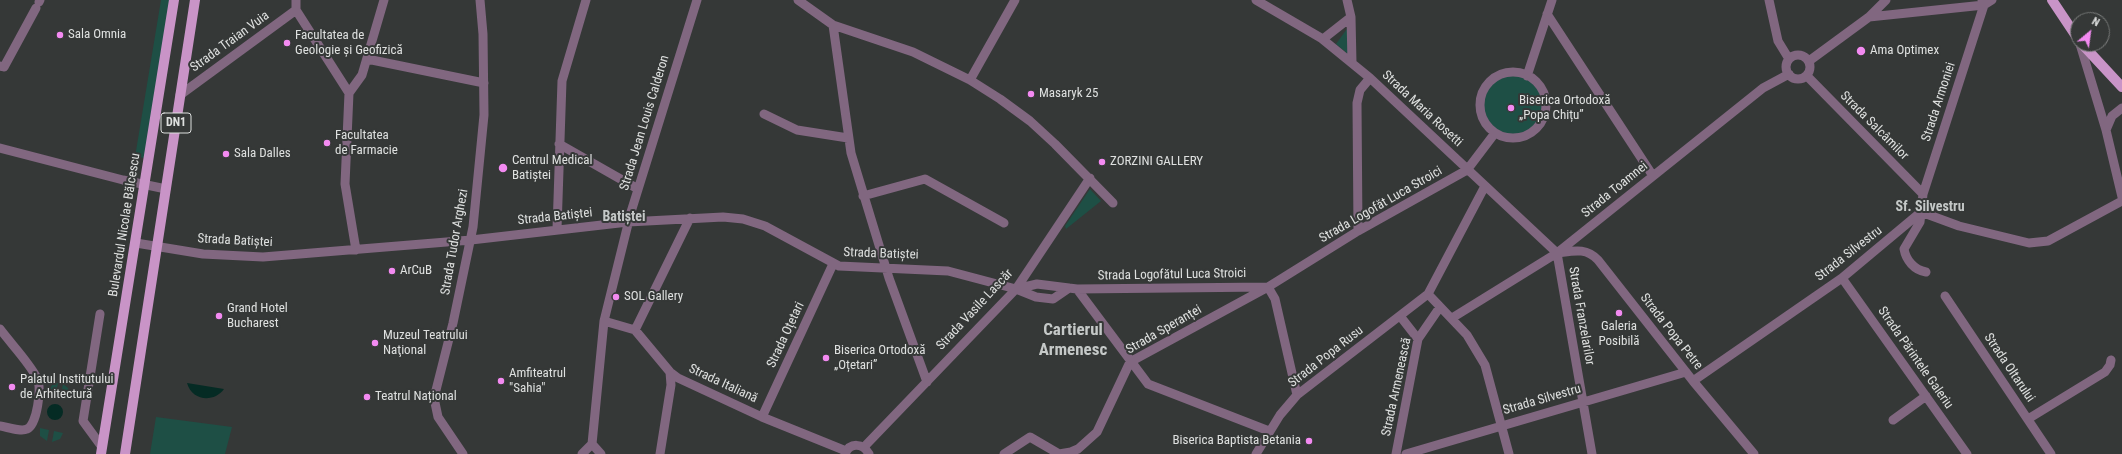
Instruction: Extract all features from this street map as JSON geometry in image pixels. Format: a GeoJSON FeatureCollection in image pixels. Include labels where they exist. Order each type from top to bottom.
{"type":"FeatureCollection","features":[{"type":"Feature","properties":{"kind":"main road","name":"Bulevardul Nicolae Bălcescu"},"geometry":{"type":"LineString","coordinates":[[101,450],[136,243],[174,0]]}},
{"type":"Feature","properties":{"kind":"main road","name":"DN1"},"geometry":{"type":"LineString","coordinates":[[125,454],[195,0]]}},
{"type":"Feature","properties":{"kind":"main road"},"geometry":{"type":"LineString","coordinates":[[2052,0],[2070,27]]}},
{"type":"Feature","properties":{"kind":"main road"},"geometry":{"type":"LineString","coordinates":[[2089,52],[2122,87]]}},
{"type":"Feature","properties":{"kind":"street"},"geometry":{"type":"LineString","coordinates":[[296,0],[296,10],[349,93]]}},
{"type":"Feature","properties":{"kind":"street"},"geometry":{"type":"LineString","coordinates":[[356,250],[344,184],[349,93],[362,75],[384,0]]}},
{"type":"Feature","properties":{"kind":"street","name":"Strada Tudor Arghezi"},"geometry":{"type":"LineString","coordinates":[[463,454],[438,417],[434,398],[453,323],[471,240],[483,138],[484,34],[480,0]]}},
{"type":"Feature","properties":{"kind":"street"},"geometry":{"type":"LineString","coordinates":[[557,229],[562,81],[586,0]]}},
{"type":"Feature","properties":{"kind":"street","name":"Strada Jean Louis Calderon"},"geometry":{"type":"LineString","coordinates":[[592,444],[604,321],[628,222],[697,0]]}},
{"type":"Feature","properties":{"kind":"street"},"geometry":{"type":"LineString","coordinates":[[798,0],[809,3],[832,25],[914,52],[970,80],[1030,121],[1090,178],[1113,203]]}},
{"type":"Feature","properties":{"kind":"street"},"geometry":{"type":"LineString","coordinates":[[970,80],[1015,0]]}},
{"type":"Feature","properties":{"kind":"street","name":"Strada Maria Rosetti"},"geometry":{"type":"LineString","coordinates":[[1256,0],[1323,39],[1370,78],[1557,253]]}},
{"type":"Feature","properties":{"kind":"street"},"geometry":{"type":"LineString","coordinates":[[1347,0],[1351,17],[1352,63]]}},
{"type":"Feature","properties":{"kind":"street"},"geometry":{"type":"LineString","coordinates":[[1527,76],[1552,0]]}},
{"type":"Feature","properties":{"kind":"street"},"geometry":{"type":"LineString","coordinates":[[1769,0],[1778,41],[1789,59]]}},
{"type":"Feature","properties":{"kind":"street"},"geometry":{"type":"LineString","coordinates":[[1809,61],[1869,17],[1886,0]]}},
{"type":"Feature","properties":{"kind":"street"},"geometry":{"type":"LineString","coordinates":[[1869,17],[1986,2]]}},
{"type":"Feature","properties":{"kind":"street","name":"Strada Armoniei"},"geometry":{"type":"LineString","coordinates":[[1921,212],[1923,194],[1986,2]]}},
{"type":"Feature","properties":{"kind":"street"},"geometry":{"type":"LineString","coordinates":[[2,66],[38,3]]}},
{"type":"Feature","properties":{"kind":"street","name":"Strada Traian Vuia"},"geometry":{"type":"LineString","coordinates":[[180,95],[296,10]]}},
{"type":"Feature","properties":{"kind":"street"},"geometry":{"type":"LineString","coordinates":[[1547,14],[1653,176]]}},
{"type":"Feature","properties":{"kind":"street"},"geometry":{"type":"LineString","coordinates":[[1323,39],[1351,17]]}},
{"type":"Feature","properties":{"kind":"street"},"geometry":{"type":"LineString","coordinates":[[832,25],[848,138],[863,196],[926,382]]}},
{"type":"Feature","properties":{"kind":"street"},"geometry":{"type":"LineString","coordinates":[[2083,52],[2106,130],[2122,197]]}},
{"type":"Feature","properties":{"kind":"street"},"geometry":{"type":"LineString","coordinates":[[1800,55],[1809,61],[1811,68],[1807,76],[1798,79],[1789,74],[1786,67],[1789,59],[1800,55]]}},
{"type":"Feature","properties":{"kind":"street"},"geometry":{"type":"LineString","coordinates":[[367,59],[484,83]]}},
{"type":"Feature","properties":{"kind":"street"},"geometry":{"type":"LineString","coordinates":[[1512,72],[1527,76],[1538,84],[1544,95],[1546,110],[1542,121],[1534,131],[1521,137],[1509,138],[1495,133],[1486,125],[1481,114],[1480,101],[1484,89],[1492,80],[1500,75],[1512,72]]}},
{"type":"Feature","properties":{"kind":"street","name":"Strada Toamnei"},"geometry":{"type":"LineString","coordinates":[[1452,318],[1557,253],[1763,88],[1789,74]]}},
{"type":"Feature","properties":{"kind":"street","name":"Strada Salcâmilor"},"geometry":{"type":"LineString","coordinates":[[1807,76],[1923,194]]}},
{"type":"Feature","properties":{"kind":"street"},"geometry":{"type":"LineString","coordinates":[[1358,232],[1358,95],[1370,78]]}},
{"type":"Feature","properties":{"kind":"street"},"geometry":{"type":"LineString","coordinates":[[2106,130],[2112,116],[2122,108]]}},
{"type":"Feature","properties":{"kind":"street"},"geometry":{"type":"LineString","coordinates":[[764,114],[798,130],[848,138]]}},
{"type":"Feature","properties":{"kind":"street","name":"Strada Logofăt Luca Stroici"},"geometry":{"type":"LineString","coordinates":[[1268,287],[1358,232],[1467,170],[1495,133]]}},
{"type":"Feature","properties":{"kind":"street"},"geometry":{"type":"LineString","coordinates":[[559,144],[638,190]]}},
{"type":"Feature","properties":{"kind":"street"},"geometry":{"type":"LineString","coordinates":[[0,148],[166,189]]}},
{"type":"Feature","properties":{"kind":"street"},"geometry":{"type":"LineString","coordinates":[[863,196],[925,178],[1004,223]]}},
{"type":"Feature","properties":{"kind":"street","name":"Strada Vasile Lascăr"},"geometry":{"type":"LineString","coordinates":[[866,451],[926,382],[1016,289],[1090,178]]}},
{"type":"Feature","properties":{"kind":"street"},"geometry":{"type":"LineString","coordinates":[[1485,186],[1428,294],[1467,335],[1485,365],[1509,454]]}},
{"type":"Feature","properties":{"kind":"street"},"geometry":{"type":"LineString","coordinates":[[1926,272],[1912,266],[1906,257],[1904,249],[1911,234],[1919,226],[1921,212],[1959,226],[2029,243],[2039,243],[2048,241],[2122,201]]}},
{"type":"Feature","properties":{"kind":"street","name":"Strada Silvestru"},"geometry":{"type":"LineString","coordinates":[[1693,381],[1842,278],[1921,212]]}},
{"type":"Feature","properties":{"kind":"street"},"geometry":{"type":"LineString","coordinates":[[604,321],[635,330],[690,218]]}},
{"type":"Feature","properties":{"kind":"street","name":"Strada Batiștei"},"geometry":{"type":"LineString","coordinates":[[136,243],[203,254],[250,257],[471,240],[628,222],[690,218],[733,218],[755,222],[775,231],[833,264],[846,268],[887,268],[948,271],[1016,289],[1036,296],[1053,299],[1073,288]]}},
{"type":"Feature","properties":{"kind":"street","name":"Strada Popa Petre"},"geometry":{"type":"LineString","coordinates":[[1557,253],[1584,251],[1595,256],[1693,381],[1754,454]]}},
{"type":"Feature","properties":{"kind":"street","name":"Strada Franzelarilor"},"geometry":{"type":"LineString","coordinates":[[1557,253],[1592,454]]}},
{"type":"Feature","properties":{"kind":"street","name":"Strada Oțetari"},"geometry":{"type":"LineString","coordinates":[[762,417],[833,264]]}},
{"type":"Feature","properties":{"kind":"street","name":"Strada Părintele Galeriu"},"geometry":{"type":"LineString","coordinates":[[1842,278],[1967,454]]}},
{"type":"Feature","properties":{"kind":"street","name":"Strada Batiștei"},"geometry":{"type":"LineString","coordinates":[[1016,289],[1037,284],[1073,288]]}},
{"type":"Feature","properties":{"kind":"street"},"geometry":{"type":"LineString","coordinates":[[1268,287],[1275,299],[1297,395]]}},
{"type":"Feature","properties":{"kind":"street","name":"Strada Logofătul Luca Stroici"},"geometry":{"type":"LineString","coordinates":[[1073,288],[1268,287]]}},
{"type":"Feature","properties":{"kind":"street","name":"Strada Speranței"},"geometry":{"type":"LineString","coordinates":[[1004,454],[1030,437],[1059,454],[1078,449],[1097,432],[1130,362],[1268,287]]}},
{"type":"Feature","properties":{"kind":"street"},"geometry":{"type":"LineString","coordinates":[[1073,288],[1143,379],[1154,387],[1269,431]]}},
{"type":"Feature","properties":{"kind":"street","name":"Strada Popa Rusu"},"geometry":{"type":"LineString","coordinates":[[1256,454],[1269,431],[1297,395],[1428,294]]}},
{"type":"Feature","properties":{"kind":"street","name":"Strada Oltarului"},"geometry":{"type":"LineString","coordinates":[[1945,296],[2050,454]]}},
{"type":"Feature","properties":{"kind":"street","name":"Strada Armenească"},"geometry":{"type":"LineString","coordinates":[[1396,454],[1418,339],[1440,307]]}},
{"type":"Feature","properties":{"kind":"street"},"geometry":{"type":"LineString","coordinates":[[100,314],[84,421],[101,450]]}},
{"type":"Feature","properties":{"kind":"street"},"geometry":{"type":"LineString","coordinates":[[1400,316],[1418,339]]}},
{"type":"Feature","properties":{"kind":"street"},"geometry":{"type":"LineString","coordinates":[[0,329],[37,377],[39,384],[34,421],[31,427],[25,430],[0,426]]}},
{"type":"Feature","properties":{"kind":"street","name":"Strada Italiană"},"geometry":{"type":"LineString","coordinates":[[635,330],[670,372],[688,383],[845,453]]}},
{"type":"Feature","properties":{"kind":"street"},"geometry":{"type":"LineString","coordinates":[[2028,419],[2105,372],[2108,369],[2111,360]]}},
{"type":"Feature","properties":{"kind":"street"},"geometry":{"type":"LineString","coordinates":[[660,454],[671,385],[670,372]]}},
{"type":"Feature","properties":{"kind":"street","name":"Strada Silvestru"},"geometry":{"type":"LineString","coordinates":[[1406,454],[1686,372]]}},
{"type":"Feature","properties":{"kind":"street"},"geometry":{"type":"LineString","coordinates":[[1893,420],[1926,396]]}},
{"type":"Feature","properties":{"kind":"street"},"geometry":{"type":"LineString","coordinates":[[582,454],[592,444],[600,454]]}},
{"type":"Feature","properties":{"kind":"street"},"geometry":{"type":"LineString","coordinates":[[845,453],[856,445],[866,451]]}},
{"type":"Feature","properties":{"kind":"shaded area"},"geometry":{"type":"Polygon","coordinates":[[[161,0],[172,0],[146,158],[135,157],[161,0]]]}},
{"type":"Feature","properties":{"kind":"shaded area"},"geometry":{"type":"Polygon","coordinates":[[[1349,26],[1348,54],[1336,44],[1349,26]]]}},
{"type":"Feature","properties":{"kind":"shaded area"},"geometry":{"type":"Polygon","coordinates":[[[1507,76],[1519,76],[1534,84],[1542,99],[1542,111],[1534,126],[1519,134],[1507,134],[1492,126],[1484,111],[1484,99],[1492,84],[1507,76]]]}},
{"type":"Feature","properties":{"kind":"shaded area"},"geometry":{"type":"Polygon","coordinates":[[[1090,189],[1101,201],[1066,229],[1065,226],[1090,189]]]}},
{"type":"Feature","properties":{"kind":"shaded area"},"geometry":{"type":"Polygon","coordinates":[[[54,383],[58,383],[56,393],[47,391],[54,383]]]}},
{"type":"Feature","properties":{"kind":"shaded area"},"geometry":{"type":"Polygon","coordinates":[[[187,383],[224,389],[220,394],[209,398],[204,398],[193,394],[187,383]]]}},
{"type":"Feature","properties":{"kind":"shaded area"},"geometry":{"type":"Polygon","coordinates":[[[63,384],[68,388],[70,395],[61,394],[63,384]]]}},
{"type":"Feature","properties":{"kind":"shaded area"},"geometry":{"type":"Polygon","coordinates":[[[52,404],[58,404],[63,409],[61,418],[58,420],[52,420],[47,415],[47,409],[52,404]]]}},
{"type":"Feature","properties":{"kind":"shaded area"},"geometry":{"type":"Polygon","coordinates":[[[156,417],[232,427],[225,454],[150,454],[156,417]]]}},
{"type":"Feature","properties":{"kind":"shaded area"},"geometry":{"type":"Polygon","coordinates":[[[40,428],[49,430],[47,441],[40,436],[40,428]]]}},
{"type":"Feature","properties":{"kind":"shaded area"},"geometry":{"type":"Polygon","coordinates":[[[54,431],[63,433],[60,439],[52,442],[54,431]]]}},
{"type":"Feature","properties":{"kind":"place","name":"Sala Omnia"},"geometry":{"type":"Point","coordinates":[60,35]}},
{"type":"Feature","properties":{"kind":"place","name":"Facultatea de Geologie și Geofizică"},"geometry":{"type":"Point","coordinates":[287,43]}},
{"type":"Feature","properties":{"kind":"place","name":"Ama Optimex"},"geometry":{"type":"Point","coordinates":[1861,51]}},
{"type":"Feature","properties":{"kind":"place","name":"Masaryk 25"},"geometry":{"type":"Point","coordinates":[1031,94]}},
{"type":"Feature","properties":{"kind":"place","name":"Biserica Ortodoxă „Popa Chițu”"},"geometry":{"type":"Point","coordinates":[1511,108]}},
{"type":"Feature","properties":{"kind":"place","name":"Facultatea de Farmacie"},"geometry":{"type":"Point","coordinates":[327,143]}},
{"type":"Feature","properties":{"kind":"place","name":"Sala Dalles"},"geometry":{"type":"Point","coordinates":[226,154]}},
{"type":"Feature","properties":{"kind":"place","name":"ZORZINI GALLERY"},"geometry":{"type":"Point","coordinates":[1102,162]}},
{"type":"Feature","properties":{"kind":"place","name":"Centrul Medical Batiștei"},"geometry":{"type":"Point","coordinates":[503,168]}},
{"type":"Feature","properties":{"kind":"place","name":"ArCuB"},"geometry":{"type":"Point","coordinates":[392,271]}},
{"type":"Feature","properties":{"kind":"place","name":"SOL Gallery"},"geometry":{"type":"Point","coordinates":[616,297]}},
{"type":"Feature","properties":{"kind":"place","name":"Galeria Posibilă"},"geometry":{"type":"Point","coordinates":[1619,313]}},
{"type":"Feature","properties":{"kind":"place","name":"Grand Hotel Bucharest"},"geometry":{"type":"Point","coordinates":[219,316]}},
{"type":"Feature","properties":{"kind":"place","name":"Muzeul Teatrului Naţional"},"geometry":{"type":"Point","coordinates":[375,343]}},
{"type":"Feature","properties":{"kind":"place","name":"Biserica Ortodoxă „Oțetari”"},"geometry":{"type":"Point","coordinates":[826,358]}},
{"type":"Feature","properties":{"kind":"place","name":"Amfiteatrul \"Sahia\""},"geometry":{"type":"Point","coordinates":[501,381]}},
{"type":"Feature","properties":{"kind":"place","name":"Palatul Institutului de Arhitectură"},"geometry":{"type":"Point","coordinates":[12,387]}},
{"type":"Feature","properties":{"kind":"place","name":"Teatrul Național"},"geometry":{"type":"Point","coordinates":[367,397]}},
{"type":"Feature","properties":{"kind":"place","name":"Biserica Baptista Betania"},"geometry":{"type":"Point","coordinates":[1309,441]}},
{"type":"Feature","properties":{"kind":"district","name":"Sf. Silvestru"},"geometry":{"type":"Point","coordinates":[1930,207]}},
{"type":"Feature","properties":{"kind":"district","name":"Batiștei"},"geometry":{"type":"Point","coordinates":[624,217]}},
{"type":"Feature","properties":{"kind":"district","name":"Cartierul Armenesc"},"geometry":{"type":"Point","coordinates":[1073,341]}}]}
